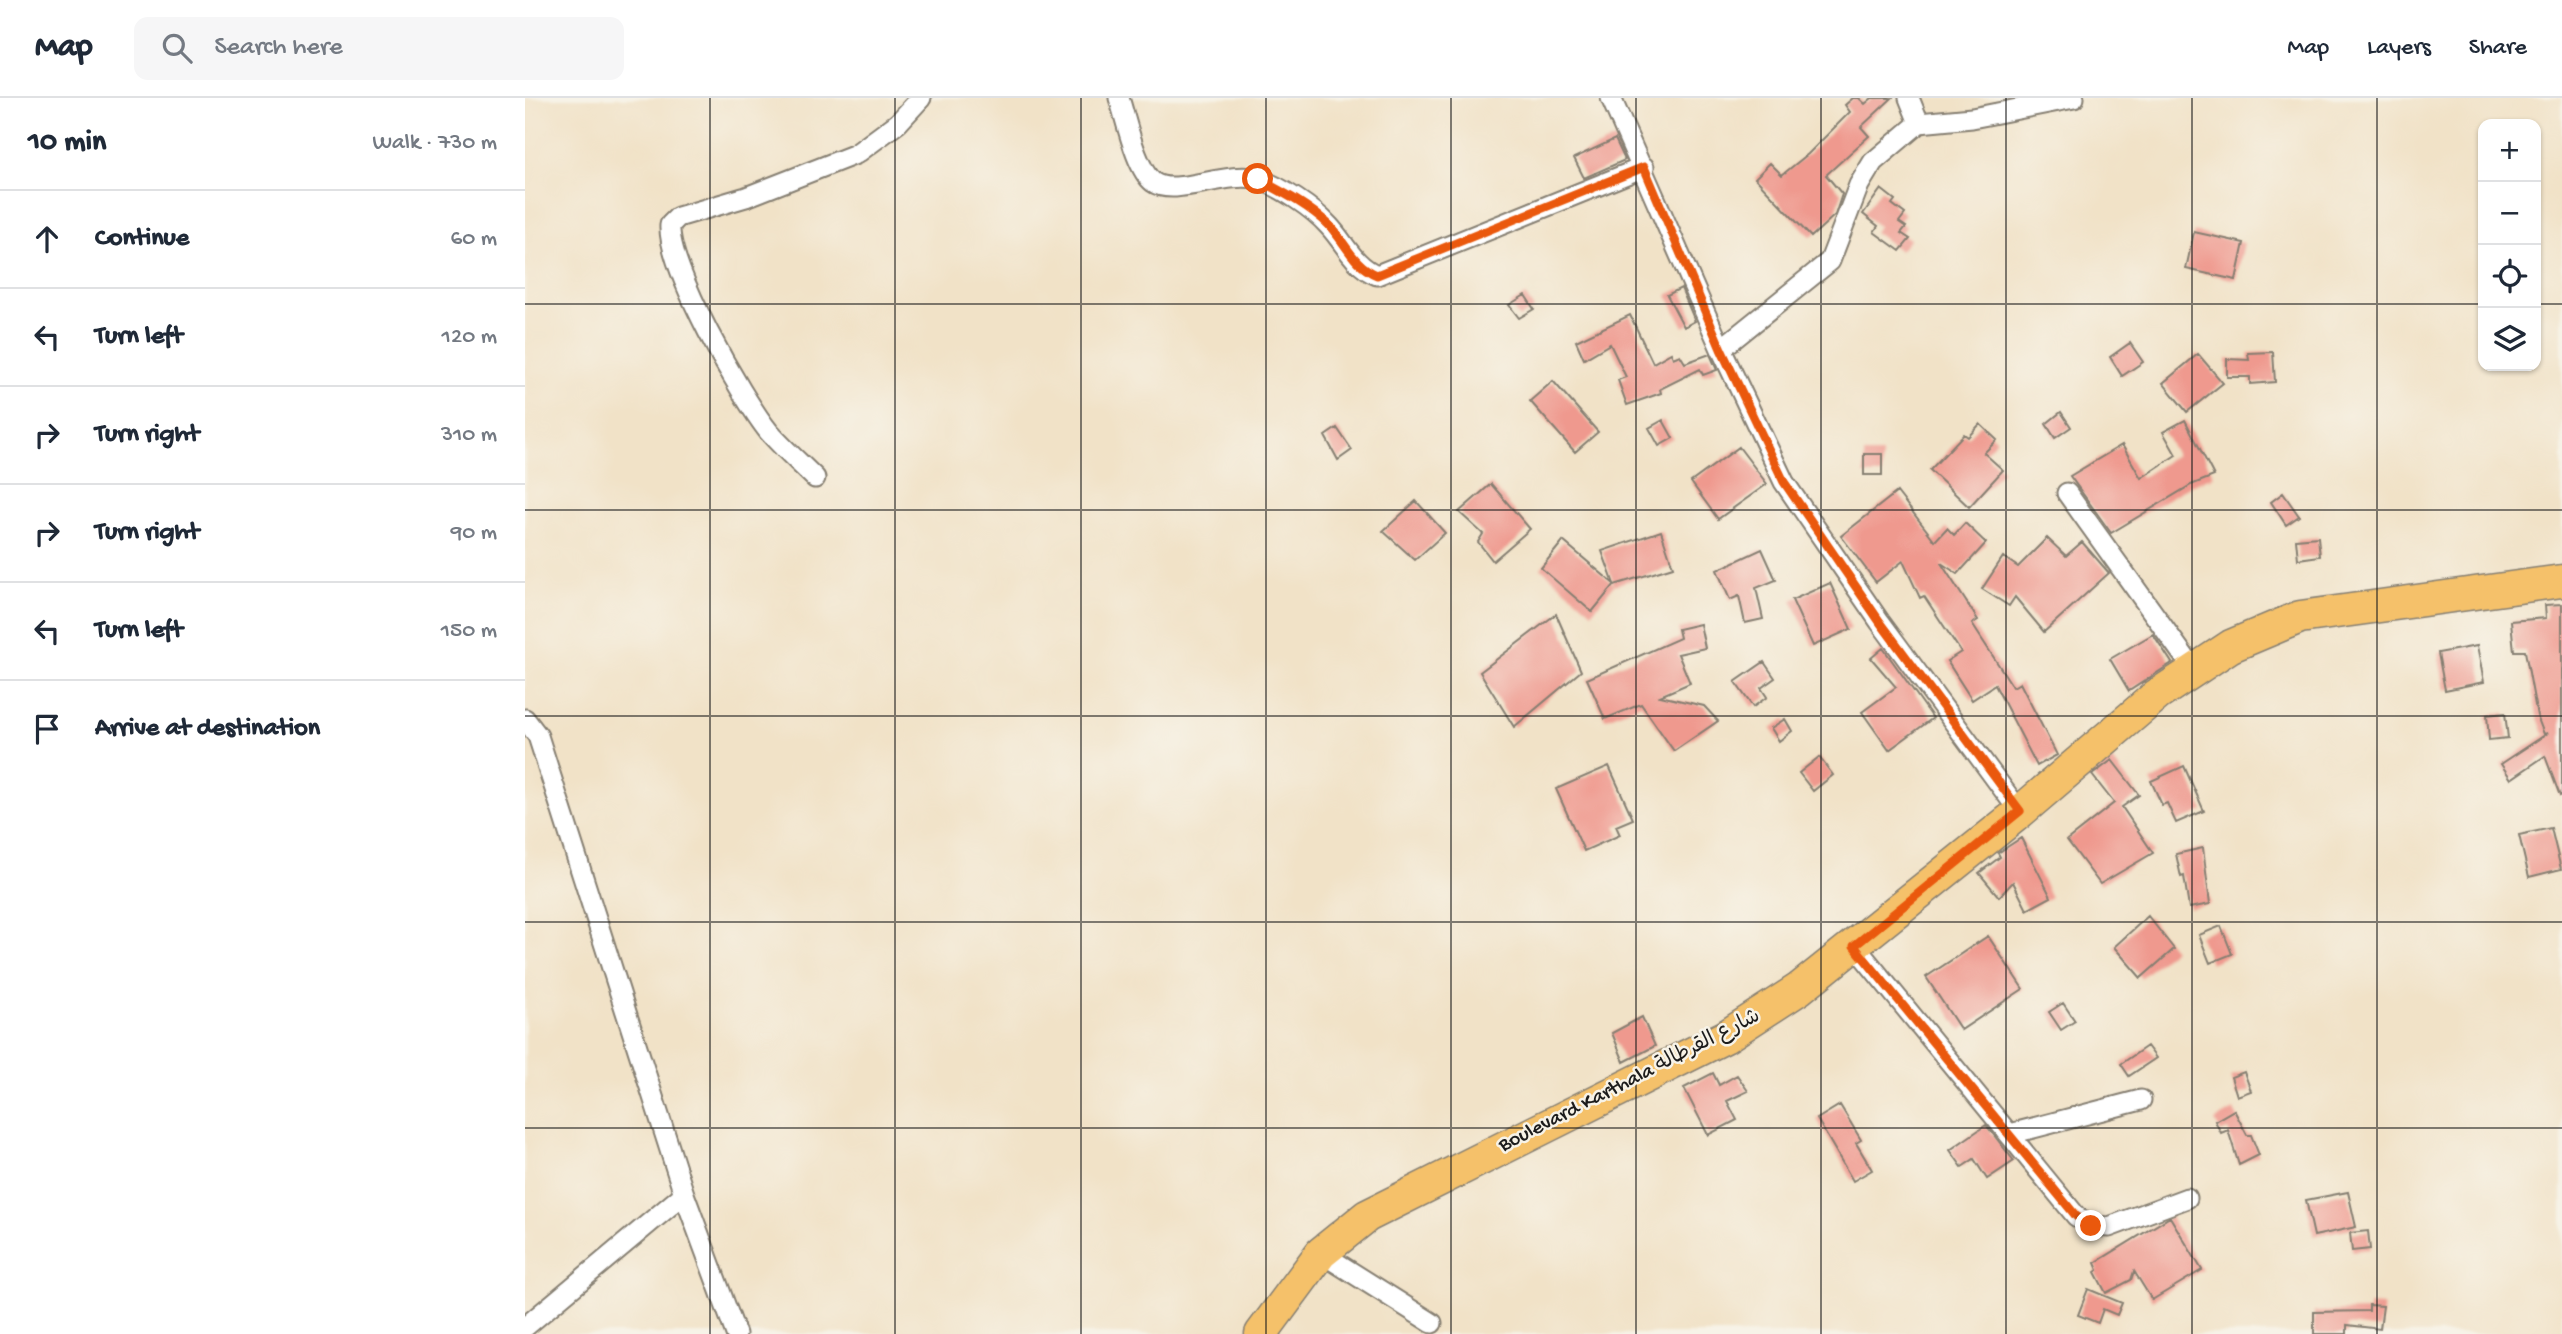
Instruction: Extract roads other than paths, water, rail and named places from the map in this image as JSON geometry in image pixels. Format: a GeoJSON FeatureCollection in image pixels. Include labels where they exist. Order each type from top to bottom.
{"type":"FeatureCollection","features":[{"type":"Feature","properties":{"kind":"main road","name":"Boulevard Karthala شارع القرطالة"},"geometry":{"type":"LineString","coordinates":[[1261,1334],[1321,1253],[1367,1216],[1725,1037],[1799,989],[2020,811],[2157,695],[2231,646],[2300,617],[2562,581]]}},
{"type":"Feature","properties":{"kind":"street"},"geometry":{"type":"LineString","coordinates":[[815,478],[768,431],[726,362],[689,296],[669,236],[670,225],[678,217],[746,197],[856,154],[898,123],[921,98]]}},
{"type":"Feature","properties":{"kind":"street"},"geometry":{"type":"LineString","coordinates":[[1119,98],[1143,169],[1153,182],[1169,188],[1231,176],[1258,179],[1294,198],[1328,225],[1365,270],[1377,275],[1644,167]]}},
{"type":"Feature","properties":{"kind":"street"},"geometry":{"type":"LineString","coordinates":[[1611,98],[1644,167],[1721,349],[1784,482],[1880,622],[2020,811]]}},
{"type":"Feature","properties":{"kind":"street"},"geometry":{"type":"LineString","coordinates":[[1909,98],[1919,123]]}},
{"type":"Feature","properties":{"kind":"street"},"geometry":{"type":"LineString","coordinates":[[1721,349],[1830,261],[1859,185],[1873,162],[1919,123],[1972,118],[2074,98]]}},
{"type":"Feature","properties":{"kind":"street"},"geometry":{"type":"LineString","coordinates":[[2067,493],[2194,670]]}},
{"type":"Feature","properties":{"kind":"street"},"geometry":{"type":"LineString","coordinates":[[525,719],[538,736],[684,1194],[736,1334]]}},
{"type":"Feature","properties":{"kind":"street"},"geometry":{"type":"LineString","coordinates":[[1854,946],[2076,1216],[2091,1226],[2109,1227],[2187,1198]]}},
{"type":"Feature","properties":{"kind":"street"},"geometry":{"type":"LineString","coordinates":[[2010,1134],[2141,1100]]}},
{"type":"Feature","properties":{"kind":"street"},"geometry":{"type":"LineString","coordinates":[[525,1327],[684,1194]]}},
{"type":"Feature","properties":{"kind":"street"},"geometry":{"type":"LineString","coordinates":[[1321,1253],[1432,1323]]}}]}
